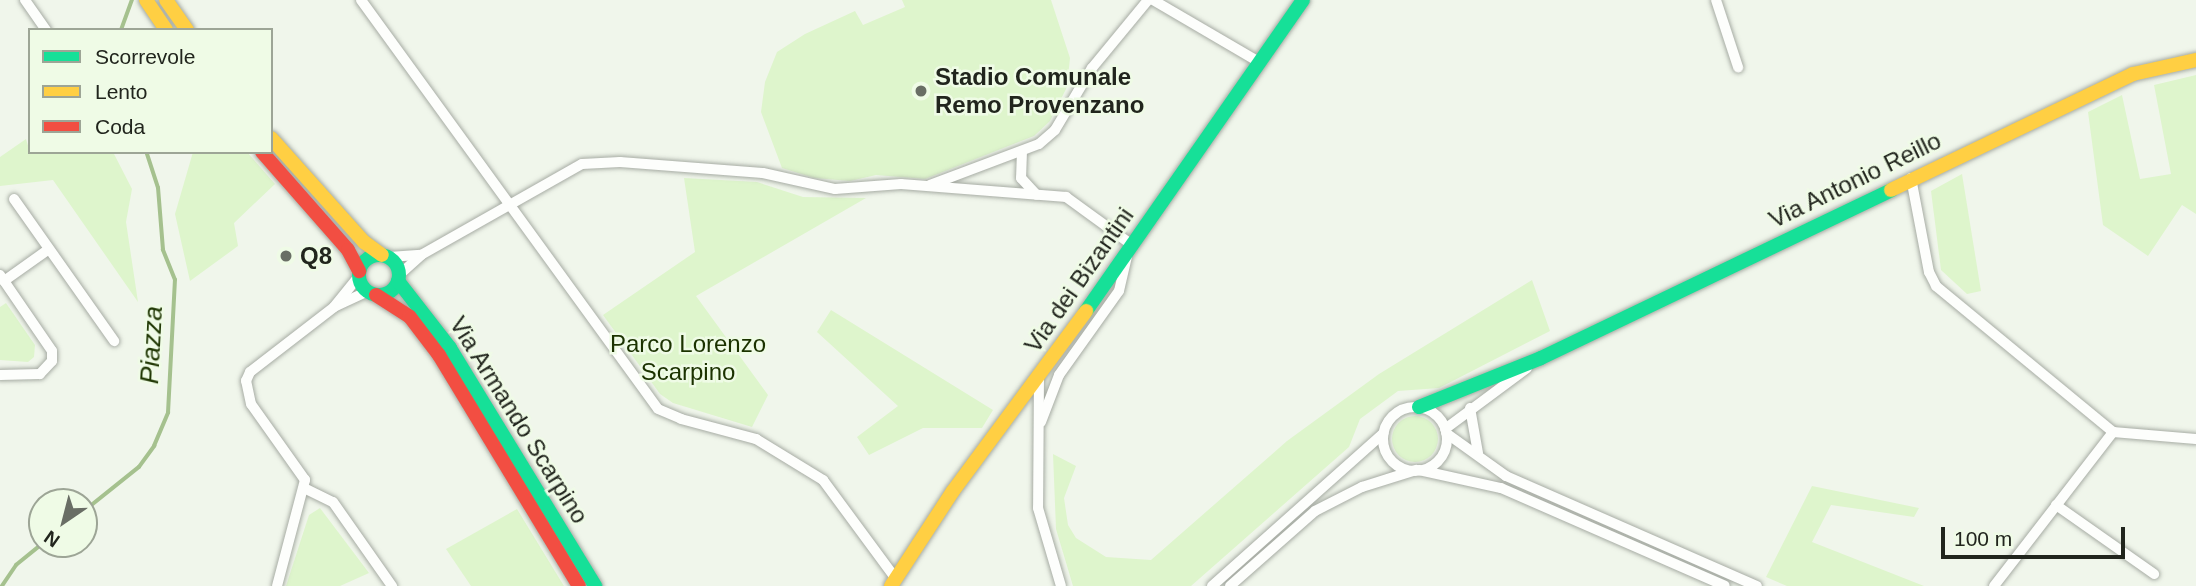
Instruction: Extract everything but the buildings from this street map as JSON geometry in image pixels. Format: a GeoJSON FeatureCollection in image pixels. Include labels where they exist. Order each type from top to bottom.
{"type":"FeatureCollection","features":[{"type":"Feature","properties":{"kind":"street"},"geometry":{"type":"LineString","coordinates":[[25,0],[45,28]]}},
{"type":"Feature","properties":{"kind":"street"},"geometry":{"type":"LineString","coordinates":[[166,0],[186,28]]}},
{"type":"Feature","properties":{"kind":"street"},"geometry":{"type":"LineString","coordinates":[[361,0],[658,409],[681,419],[756,439],[823,480],[893,583]]}},
{"type":"Feature","properties":{"kind":"street"},"geometry":{"type":"LineString","coordinates":[[924,188],[1021,151],[1055,131],[1092,68],[1150,0],[1259,62]]}},
{"type":"Feature","properties":{"kind":"street","name":"Via dei Bizantini"},"geometry":{"type":"LineString","coordinates":[[893,583],[1015,405],[1130,248],[1303,0]]}},
{"type":"Feature","properties":{"kind":"street"},"geometry":{"type":"LineString","coordinates":[[1716,0],[1738,67]]}},
{"type":"Feature","properties":{"kind":"street"},"geometry":{"type":"LineString","coordinates":[[148,1],[165,28]]}},
{"type":"Feature","properties":{"kind":"street","name":"Via Antonio Reillo"},"geometry":{"type":"LineString","coordinates":[[1419,407],[1541,358],[2133,74],[2196,60]]}},
{"type":"Feature","properties":{"kind":"street"},"geometry":{"type":"LineString","coordinates":[[273,140],[364,242],[385,256],[399,278]]}},
{"type":"Feature","properties":{"kind":"street"},"geometry":{"type":"LineString","coordinates":[[1021,151],[1021,178],[1037,195]]}},
{"type":"Feature","properties":{"kind":"street"},"geometry":{"type":"LineString","coordinates":[[264,154],[348,250],[358,274],[372,293]]}},
{"type":"Feature","properties":{"kind":"street"},"geometry":{"type":"LineString","coordinates":[[334,307],[372,293],[387,293],[421,255],[511,207],[582,164],[620,162],[763,173],[835,189],[901,184],[924,188],[1066,197],[1080,204],[1130,248],[1119,290],[1059,375],[1039,428]]}},
{"type":"Feature","properties":{"kind":"street"},"geometry":{"type":"LineString","coordinates":[[1912,178],[1928,272],[1936,286],[2113,432],[2196,439]]}},
{"type":"Feature","properties":{"kind":"street"},"geometry":{"type":"LineString","coordinates":[[14,199],[114,341]]}},
{"type":"Feature","properties":{"kind":"street"},"geometry":{"type":"LineString","coordinates":[[0,375],[40,374],[52,361],[52,351],[2,278],[49,249]]}},
{"type":"Feature","properties":{"kind":"street"},"geometry":{"type":"LineString","coordinates":[[277,586],[306,489],[305,480],[251,404],[246,381],[250,372],[334,307],[365,260],[385,256],[421,255]]}},
{"type":"Feature","properties":{"kind":"street","name":"Via Armando Scarpino"},"geometry":{"type":"LineString","coordinates":[[399,278],[450,348],[595,586]]}},
{"type":"Feature","properties":{"kind":"street","name":"Via Armando Scarpino"},"geometry":{"type":"LineString","coordinates":[[372,293],[410,317],[439,355],[579,586]]}},
{"type":"Feature","properties":{"kind":"street","name":"Via Antonio Reillo"},"geometry":{"type":"LineString","coordinates":[[1446,431],[1469,408],[1541,358]]}},
{"type":"Feature","properties":{"kind":"street"},"geometry":{"type":"LineString","coordinates":[[1059,375],[1043,370],[1038,508],[1061,586]]}},
{"type":"Feature","properties":{"kind":"street"},"geometry":{"type":"LineString","coordinates":[[1015,405],[1034,408],[1039,428]]}},
{"type":"Feature","properties":{"kind":"street"},"geometry":{"type":"LineString","coordinates":[[1213,586],[1384,433],[1400,411],[1419,407],[1435,414],[1446,431],[1506,476],[1757,586]]}},
{"type":"Feature","properties":{"kind":"street"},"geometry":{"type":"LineString","coordinates":[[1469,408],[1478,453]]}},
{"type":"Feature","properties":{"kind":"street"},"geometry":{"type":"LineString","coordinates":[[1230,586],[1315,511],[1362,487],[1418,470],[1440,458],[1446,431]]}},
{"type":"Feature","properties":{"kind":"street"},"geometry":{"type":"LineString","coordinates":[[1994,586],[2113,432]]}},
{"type":"Feature","properties":{"kind":"street"},"geometry":{"type":"LineString","coordinates":[[1384,433],[1391,460],[1418,470],[1501,488],[1725,586]]}},
{"type":"Feature","properties":{"kind":"street"},"geometry":{"type":"LineString","coordinates":[[306,489],[333,502],[393,586]]}},
{"type":"Feature","properties":{"kind":"street"},"geometry":{"type":"LineString","coordinates":[[2056,505],[2154,575]]}},
{"type":"Feature","properties":{"kind":"green space","name":"Stadio Comunale Remo Provenzano"},"geometry":{"type":"Polygon","coordinates":[[[902,0],[1051,0],[1070,58],[1067,87],[1050,121],[1034,136],[925,179],[876,175],[850,181],[814,178],[782,168],[761,112],[765,82],[777,52],[805,34],[855,11],[863,25],[905,7],[902,0]]]}},
{"type":"Feature","properties":{"kind":"green space"},"geometry":{"type":"Polygon","coordinates":[[[2196,75],[2196,214],[2182,205],[2148,256],[2103,225],[2088,112],[2122,95],[2140,179],[2171,174],[2154,85],[2196,75]]]}},
{"type":"Feature","properties":{"kind":"green space"},"geometry":{"type":"Polygon","coordinates":[[[26,139],[28,154],[114,154],[132,189],[126,222],[138,302],[53,180],[0,186],[0,157],[26,139]]]}},
{"type":"Feature","properties":{"kind":"green space"},"geometry":{"type":"Polygon","coordinates":[[[192,154],[249,154],[275,184],[234,223],[238,246],[190,281],[175,214],[192,154]]]}},
{"type":"Feature","properties":{"kind":"green space"},"geometry":{"type":"Polygon","coordinates":[[[1962,174],[1981,291],[1967,294],[1941,270],[1931,191],[1962,174]]]}},
{"type":"Feature","properties":{"kind":"green space","name":"Parco Lorenzo Scarpino"},"geometry":{"type":"Polygon","coordinates":[[[684,178],[757,182],[803,197],[866,198],[696,296],[768,395],[752,427],[673,403],[660,394],[603,315],[695,252],[684,178]]]}},
{"type":"Feature","properties":{"kind":"green space"},"geometry":{"type":"Polygon","coordinates":[[[1532,280],[1550,331],[1439,388],[1398,391],[1360,419],[1349,447],[1191,586],[1073,586],[1056,529],[1053,454],[1076,466],[1064,498],[1068,525],[1076,538],[1106,557],[1151,560],[1287,441],[1379,374],[1532,280]]]}},
{"type":"Feature","properties":{"kind":"green space"},"geometry":{"type":"Polygon","coordinates":[[[6,303],[35,345],[34,357],[28,362],[0,360],[0,307],[6,303]]]}},
{"type":"Feature","properties":{"kind":"green space"},"geometry":{"type":"Polygon","coordinates":[[[831,310],[993,410],[982,428],[923,428],[869,455],[857,437],[898,406],[817,332],[831,310]]]}},
{"type":"Feature","properties":{"kind":"green space"},"geometry":{"type":"Polygon","coordinates":[[[1415,416],[1431,423],[1438,439],[1431,455],[1415,462],[1399,455],[1392,439],[1399,423],[1415,416]]]}},
{"type":"Feature","properties":{"kind":"green space"},"geometry":{"type":"Polygon","coordinates":[[[1812,486],[1919,508],[1914,517],[1831,505],[1812,542],[1924,586],[1787,586],[1766,577],[1812,486]]]}},
{"type":"Feature","properties":{"kind":"green space"},"geometry":{"type":"Polygon","coordinates":[[[320,508],[369,573],[340,586],[286,586],[309,515],[320,508]]]}},
{"type":"Feature","properties":{"kind":"green space"},"geometry":{"type":"Polygon","coordinates":[[[517,509],[564,586],[471,586],[446,549],[517,509]]]}},
{"type":"Feature","properties":{"kind":"waterway","name":"Piazza"},"geometry":{"type":"LineString","coordinates":[[122,28],[132,0]]}},
{"type":"Feature","properties":{"kind":"waterway","name":"Piazza"},"geometry":{"type":"LineString","coordinates":[[98,500],[139,467],[154,446],[168,413],[175,280],[163,250],[158,188],[147,154]]}},
{"type":"Feature","properties":{"kind":"waterway","name":"Piazza"},"geometry":{"type":"LineString","coordinates":[[2,586],[16,565],[28,555]]}},
{"type":"Feature","properties":{"kind":"traffic: fast"},"geometry":{"type":"LineString","coordinates":[[1086,311],[1303,0]]}},
{"type":"Feature","properties":{"kind":"traffic: fast"},"geometry":{"type":"LineString","coordinates":[[1419,407],[1541,358],[1891,190]]}},
{"type":"Feature","properties":{"kind":"traffic: fast"},"geometry":{"type":"LineString","coordinates":[[379,255],[387,256],[393,261],[398,267],[399,275],[398,283],[393,289],[387,294],[379,295],[371,294],[365,289],[360,283],[359,275],[360,267],[365,261],[371,256],[379,255]]}},
{"type":"Feature","properties":{"kind":"traffic: fast"},"geometry":{"type":"LineString","coordinates":[[398,281],[450,348],[595,586]]}},
{"type":"Feature","properties":{"kind":"traffic: slow"},"geometry":{"type":"LineString","coordinates":[[146,0],[165,28]]}},
{"type":"Feature","properties":{"kind":"traffic: slow"},"geometry":{"type":"LineString","coordinates":[[166,0],[186,28]]}},
{"type":"Feature","properties":{"kind":"traffic: slow"},"geometry":{"type":"LineString","coordinates":[[1891,190],[2133,74],[2196,60]]}},
{"type":"Feature","properties":{"kind":"traffic: slow"},"geometry":{"type":"LineString","coordinates":[[273,140],[364,242],[382,255]]}},
{"type":"Feature","properties":{"kind":"traffic: slow"},"geometry":{"type":"LineString","coordinates":[[891,586],[953,491],[1086,311]]}},
{"type":"Feature","properties":{"kind":"traffic: jam"},"geometry":{"type":"LineString","coordinates":[[264,154],[348,250],[359,271]]}},
{"type":"Feature","properties":{"kind":"traffic: jam"},"geometry":{"type":"LineString","coordinates":[[376,295],[410,317],[439,355],[579,586]]}},
{"type":"Feature","properties":{"kind":"place","name":"Stadio Comunale Remo Provenzano"},"geometry":{"type":"Point","coordinates":[921,91]}},
{"type":"Feature","properties":{"kind":"place","name":"Q8"},"geometry":{"type":"Point","coordinates":[286,256]}}]}
